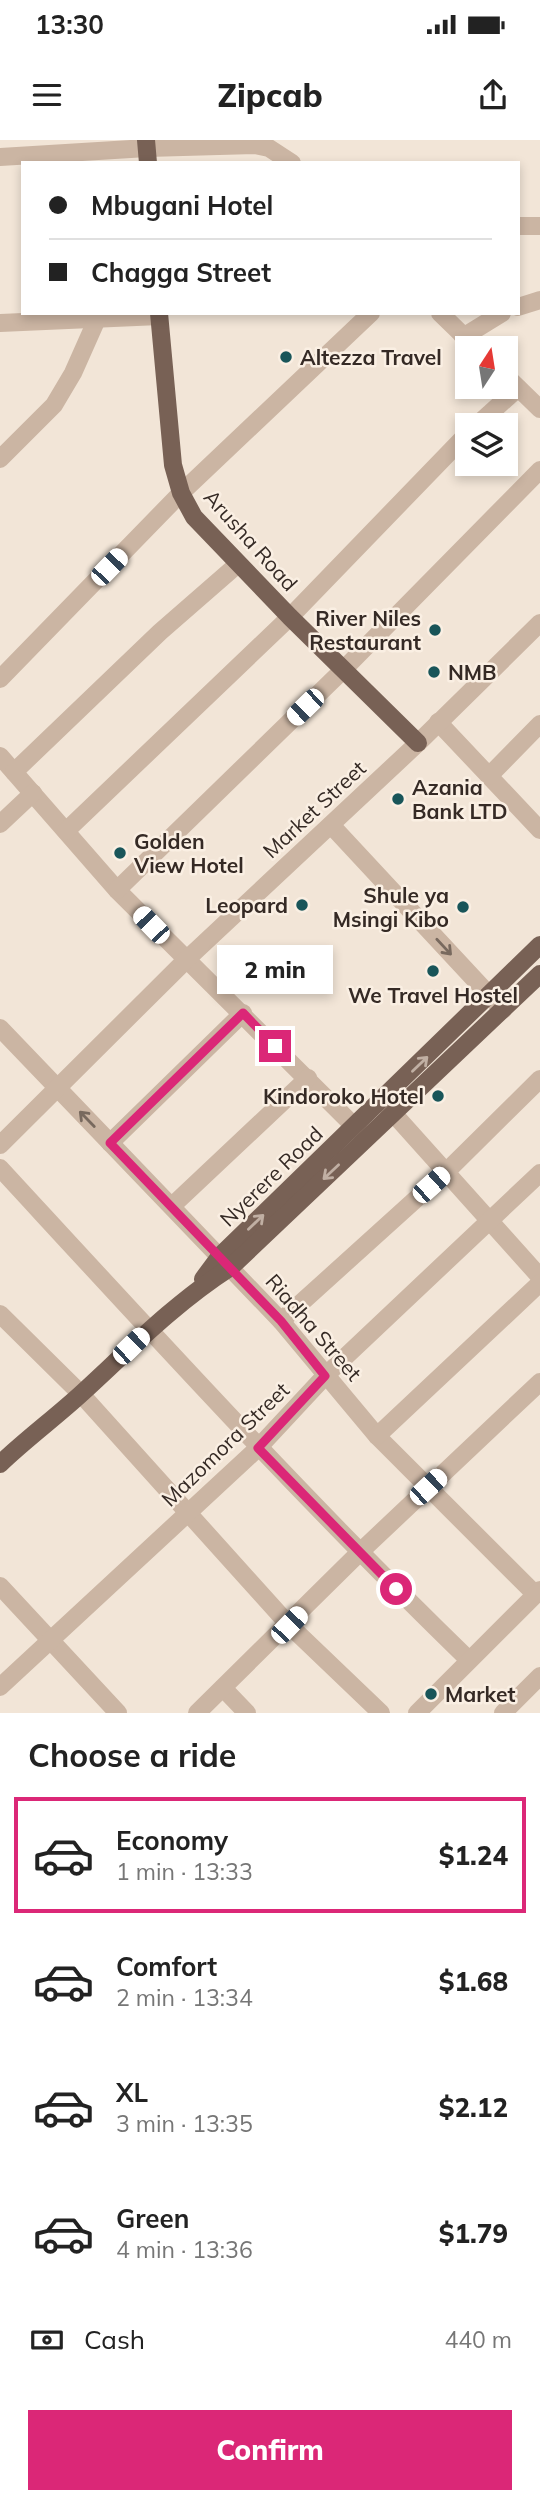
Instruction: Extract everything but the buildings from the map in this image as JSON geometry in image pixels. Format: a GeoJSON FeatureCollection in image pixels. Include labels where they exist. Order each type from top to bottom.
{"type":"FeatureCollection","features":[{"type":"Feature","properties":{"kind":"main road","name":"Arusha Road"},"geometry":{"type":"LineString","coordinates":[[159,315],[171,452],[181,493],[194,517],[289,617],[418,743]]}},
{"type":"Feature","properties":{"kind":"main road","name":"Nyerere Road"},"geometry":{"type":"LineString","coordinates":[[3,1455],[81,1394],[361,1133],[540,945]]}},
{"type":"Feature","properties":{"kind":"main road","name":"Nyerere Road"},"geometry":{"type":"LineString","coordinates":[[387,1107],[503,1010],[540,974]]}},
{"type":"Feature","properties":{"kind":"street"},"geometry":{"type":"LineString","coordinates":[[0,157],[255,143],[288,153]]}},
{"type":"Feature","properties":{"kind":"street"},"geometry":{"type":"LineString","coordinates":[[520,226],[540,226]]}},
{"type":"Feature","properties":{"kind":"street"},"geometry":{"type":"LineString","coordinates":[[520,306],[540,300]]}},
{"type":"Feature","properties":{"kind":"street"},"geometry":{"type":"LineString","coordinates":[[0,323],[147,315]]}},
{"type":"Feature","properties":{"kind":"street"},"geometry":{"type":"LineString","coordinates":[[0,679],[181,493],[369,315]]}},
{"type":"Feature","properties":{"kind":"street"},"geometry":{"type":"LineString","coordinates":[[442,315],[464,336]]}},
{"type":"Feature","properties":{"kind":"street"},"geometry":{"type":"LineString","coordinates":[[477,336],[500,315]]}},
{"type":"Feature","properties":{"kind":"street"},"geometry":{"type":"LineString","coordinates":[[0,459],[54,405],[73,373],[97,319]]}},
{"type":"Feature","properties":{"kind":"street"},"geometry":{"type":"LineString","coordinates":[[518,388],[540,409]]}},
{"type":"Feature","properties":{"kind":"street"},"geometry":{"type":"LineString","coordinates":[[487,413],[498,399]]}},
{"type":"Feature","properties":{"kind":"street"},"geometry":{"type":"LineString","coordinates":[[66,831],[289,617],[455,446]]}},
{"type":"Feature","properties":{"kind":"street"},"geometry":{"type":"LineString","coordinates":[[117,890],[343,670],[540,470]]}},
{"type":"Feature","properties":{"kind":"street"},"geometry":{"type":"LineString","coordinates":[[14,772],[160,632],[238,564]]}},
{"type":"Feature","properties":{"kind":"street","name":"Market Street"},"geometry":{"type":"LineString","coordinates":[[0,1145],[59,1090],[186,960],[539,626]]}},
{"type":"Feature","properties":{"kind":"street"},"geometry":{"type":"LineString","coordinates":[[438,722],[538,825]]}},
{"type":"Feature","properties":{"kind":"street"},"geometry":{"type":"LineString","coordinates":[[489,776],[540,724]]}},
{"type":"Feature","properties":{"kind":"street"},"geometry":{"type":"LineString","coordinates":[[0,756],[117,890],[361,1133]]}},
{"type":"Feature","properties":{"kind":"street"},"geometry":{"type":"LineString","coordinates":[[0,824],[33,793]]}},
{"type":"Feature","properties":{"kind":"street"},"geometry":{"type":"LineString","coordinates":[[331,825],[503,1010]]}},
{"type":"Feature","properties":{"kind":"street"},"geometry":{"type":"LineString","coordinates":[[110,1143],[243,1013]]}},
{"type":"Feature","properties":{"kind":"street","name":"Riadha Street"},"geometry":{"type":"LineString","coordinates":[[0,1028],[226,1261],[281,1321],[377,1436],[538,1592]]}},
{"type":"Feature","properties":{"kind":"street"},"geometry":{"type":"LineString","coordinates":[[172,1206],[307,1078]]}},
{"type":"Feature","properties":{"kind":"street"},"geometry":{"type":"LineString","coordinates":[[281,1321],[447,1171],[540,1079]]}},
{"type":"Feature","properties":{"kind":"street"},"geometry":{"type":"LineString","coordinates":[[387,1107],[492,1220],[540,1277]]}},
{"type":"Feature","properties":{"kind":"street"},"geometry":{"type":"LineString","coordinates":[[0,1168],[258,1448],[359,1553],[469,1660]]}},
{"type":"Feature","properties":{"kind":"street","name":"Mazomora Street"},"geometry":{"type":"LineString","coordinates":[[0,1688],[258,1448],[325,1376],[540,1173]]}},
{"type":"Feature","properties":{"kind":"street"},"geometry":{"type":"LineString","coordinates":[[377,1436],[540,1283]]}},
{"type":"Feature","properties":{"kind":"street"},"geometry":{"type":"LineString","coordinates":[[0,1314],[81,1394],[289,1625],[381,1713]]}},
{"type":"Feature","properties":{"kind":"street"},"geometry":{"type":"LineString","coordinates":[[197,1713],[359,1553],[540,1382]]}},
{"type":"Feature","properties":{"kind":"street"},"geometry":{"type":"LineString","coordinates":[[0,1586],[118,1713]]}},
{"type":"Feature","properties":{"kind":"street"},"geometry":{"type":"LineString","coordinates":[[417,1713],[538,1592]]}},
{"type":"Feature","properties":{"kind":"street"},"geometry":{"type":"LineString","coordinates":[[503,1713],[540,1676]]}},
{"type":"Feature","properties":{"kind":"street"},"geometry":{"type":"LineString","coordinates":[[223,1688],[247,1713]]}},
{"type":"Feature","properties":{"kind":"place","name":"Altezza Travel"},"geometry":{"type":"Point","coordinates":[286,357]}},
{"type":"Feature","properties":{"kind":"place","name":"River Niles Restaurant"},"geometry":{"type":"Point","coordinates":[435,630]}},
{"type":"Feature","properties":{"kind":"place","name":"NMB"},"geometry":{"type":"Point","coordinates":[434,672]}},
{"type":"Feature","properties":{"kind":"place","name":"Azania Bank LTD"},"geometry":{"type":"Point","coordinates":[398,799]}},
{"type":"Feature","properties":{"kind":"place","name":"Golden View Hotel"},"geometry":{"type":"Point","coordinates":[120,853]}},
{"type":"Feature","properties":{"kind":"place","name":"Leopard"},"geometry":{"type":"Point","coordinates":[302,905]}},
{"type":"Feature","properties":{"kind":"place","name":"Shule ya Msingi Kibo"},"geometry":{"type":"Point","coordinates":[463,907]}},
{"type":"Feature","properties":{"kind":"place","name":"We Travel Hostel"},"geometry":{"type":"Point","coordinates":[433,971]}},
{"type":"Feature","properties":{"kind":"place","name":"Kindoroko Hotel"},"geometry":{"type":"Point","coordinates":[438,1096]}},
{"type":"Feature","properties":{"kind":"place","name":"Market"},"geometry":{"type":"Point","coordinates":[431,1694]}},
{"type":"Feature","properties":{"kind":"route"},"geometry":{"type":"LineString","coordinates":[[275,1046],[243,1013],[110,1143],[281,1321],[325,1376],[258,1448],[396,1589]]}}]}
